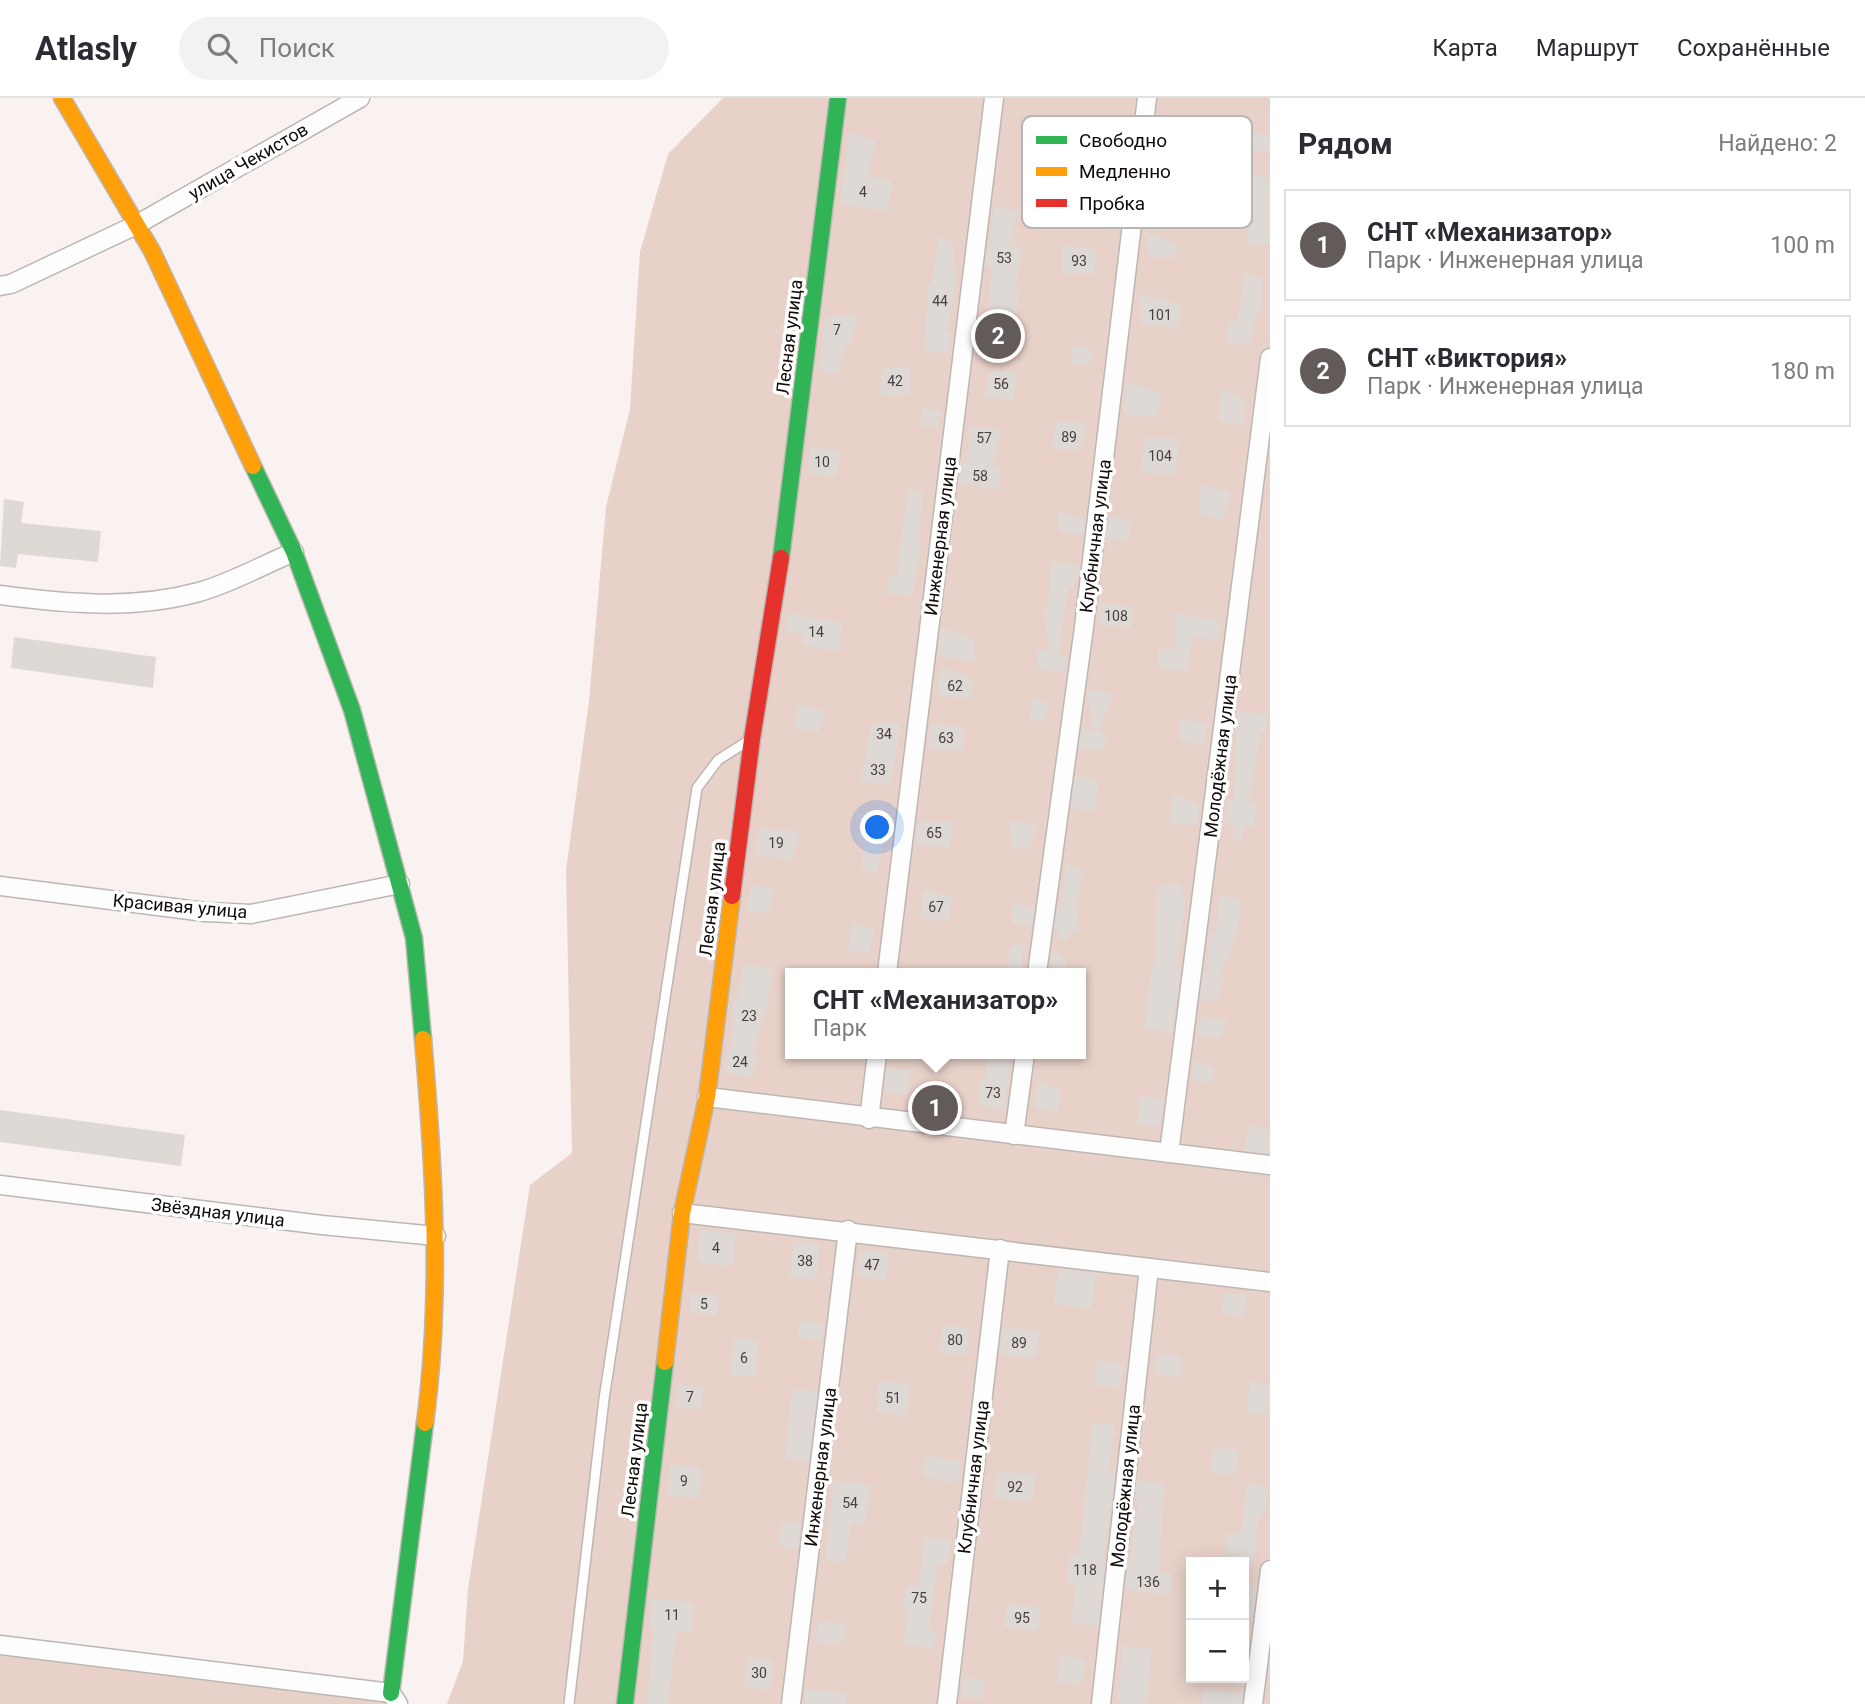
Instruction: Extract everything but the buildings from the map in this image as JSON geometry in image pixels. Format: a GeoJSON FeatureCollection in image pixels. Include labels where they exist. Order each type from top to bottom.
{"type":"FeatureCollection","features":[{"type":"Feature","properties":{"kind":"street"},"geometry":{"type":"LineString","coordinates":[[0,1644],[394,1699],[428,1410],[436,1236],[434,1165],[414,938],[352,709],[294,552],[152,250],[62,98]]}},
{"type":"Feature","properties":{"kind":"street","name":"улица Чекистов"},"geometry":{"type":"LineString","coordinates":[[0,286],[11,284],[136,225],[360,98]]}},
{"type":"Feature","properties":{"kind":"street","name":"Лесная улица"},"geometry":{"type":"LineString","coordinates":[[625,1704],[682,1213],[707,1097],[752,739],[778,586],[838,98]]}},
{"type":"Feature","properties":{"kind":"street","name":"Инженерная улица"},"geometry":{"type":"LineString","coordinates":[[888,968],[994,98]]}},
{"type":"Feature","properties":{"kind":"street","name":"Клубничная улица"},"geometry":{"type":"LineString","coordinates":[[1145,116],[1147,98]]}},
{"type":"Feature","properties":{"kind":"street","name":"Клубничная улица"},"geometry":{"type":"LineString","coordinates":[[1038,968],[1084,627],[1132,228]]}},
{"type":"Feature","properties":{"kind":"street","name":"Молодёжная улица"},"geometry":{"type":"LineString","coordinates":[[1169,1153],[1270,358]]}},
{"type":"Feature","properties":{"kind":"street"},"geometry":{"type":"LineString","coordinates":[[0,595],[55,603],[142,604],[201,592],[294,552]]}},
{"type":"Feature","properties":{"kind":"street","name":"Красивая улица"},"geometry":{"type":"LineString","coordinates":[[0,887],[205,912],[251,914],[400,884]]}},
{"type":"Feature","properties":{"kind":"street"},"geometry":{"type":"LineString","coordinates":[[869,1119],[876,1059]]}},
{"type":"Feature","properties":{"kind":"street"},"geometry":{"type":"LineString","coordinates":[[1014,1135],[1025,1059]]}},
{"type":"Feature","properties":{"kind":"street"},"geometry":{"type":"LineString","coordinates":[[707,1097],[869,1119],[1270,1165]]}},
{"type":"Feature","properties":{"kind":"street","name":"Звёздная улица"},"geometry":{"type":"LineString","coordinates":[[0,1185],[436,1236]]}},
{"type":"Feature","properties":{"kind":"street"},"geometry":{"type":"LineString","coordinates":[[682,1213],[848,1230],[1270,1282]]}},
{"type":"Feature","properties":{"kind":"street","name":"Инженерная улица"},"geometry":{"type":"LineString","coordinates":[[791,1704],[848,1230]]}},
{"type":"Feature","properties":{"kind":"street","name":"Клубничная улица"},"geometry":{"type":"LineString","coordinates":[[947,1704],[1000,1249]]}},
{"type":"Feature","properties":{"kind":"street","name":"Молодёжная улица"},"geometry":{"type":"LineString","coordinates":[[1101,1704],[1149,1268]]}},
{"type":"Feature","properties":{"kind":"street"},"geometry":{"type":"LineString","coordinates":[[1253,1704],[1270,1570]]}},
{"type":"Feature","properties":{"kind":"lane"},"geometry":{"type":"LineString","coordinates":[[569,1704],[604,1399],[697,788],[718,760],[752,739]]}},
{"type":"Feature","properties":{"kind":"shaded area"},"geometry":{"type":"Polygon","coordinates":[[[723,98],[1270,98],[1270,1704],[447,1704],[463,1661],[468,1589],[530,1185],[572,1153],[566,870],[589,701],[606,507],[630,409],[640,252],[668,154],[723,98]]]}},
{"type":"Feature","properties":{"kind":"shaded area"},"geometry":{"type":"Polygon","coordinates":[[[0,1652],[406,1701],[406,1704],[0,1704],[0,1652]]]}},
{"type":"Feature","properties":{"kind":"traffic: fast"},"geometry":{"type":"LineString","coordinates":[[781,558],[838,98]]}},
{"type":"Feature","properties":{"kind":"traffic: fast"},"geometry":{"type":"LineString","coordinates":[[253,466],[294,552],[352,710],[414,938],[423,1039]]}},
{"type":"Feature","properties":{"kind":"traffic: fast"},"geometry":{"type":"LineString","coordinates":[[625,1704],[665,1362]]}},
{"type":"Feature","properties":{"kind":"traffic: fast"},"geometry":{"type":"LineString","coordinates":[[391,1693],[425,1423]]}},
{"type":"Feature","properties":{"kind":"traffic: slow"},"geometry":{"type":"LineString","coordinates":[[62,98],[152,251],[253,466]]}},
{"type":"Feature","properties":{"kind":"traffic: slow"},"geometry":{"type":"LineString","coordinates":[[665,1362],[682,1213],[707,1097],[732,896]]}},
{"type":"Feature","properties":{"kind":"traffic: slow"},"geometry":{"type":"LineString","coordinates":[[423,1039],[435,1231],[433,1327],[425,1423]]}},
{"type":"Feature","properties":{"kind":"traffic: jam"},"geometry":{"type":"LineString","coordinates":[[732,896],[752,739],[781,558]]}},
{"type":"Feature","properties":{"kind":"place","name":"СНТ «Виктория»"},"geometry":{"type":"Point","coordinates":[998,336]}},
{"type":"Feature","properties":{"kind":"place","name":"СНТ «Механизатор»"},"geometry":{"type":"Point","coordinates":[935,1108]}}]}
